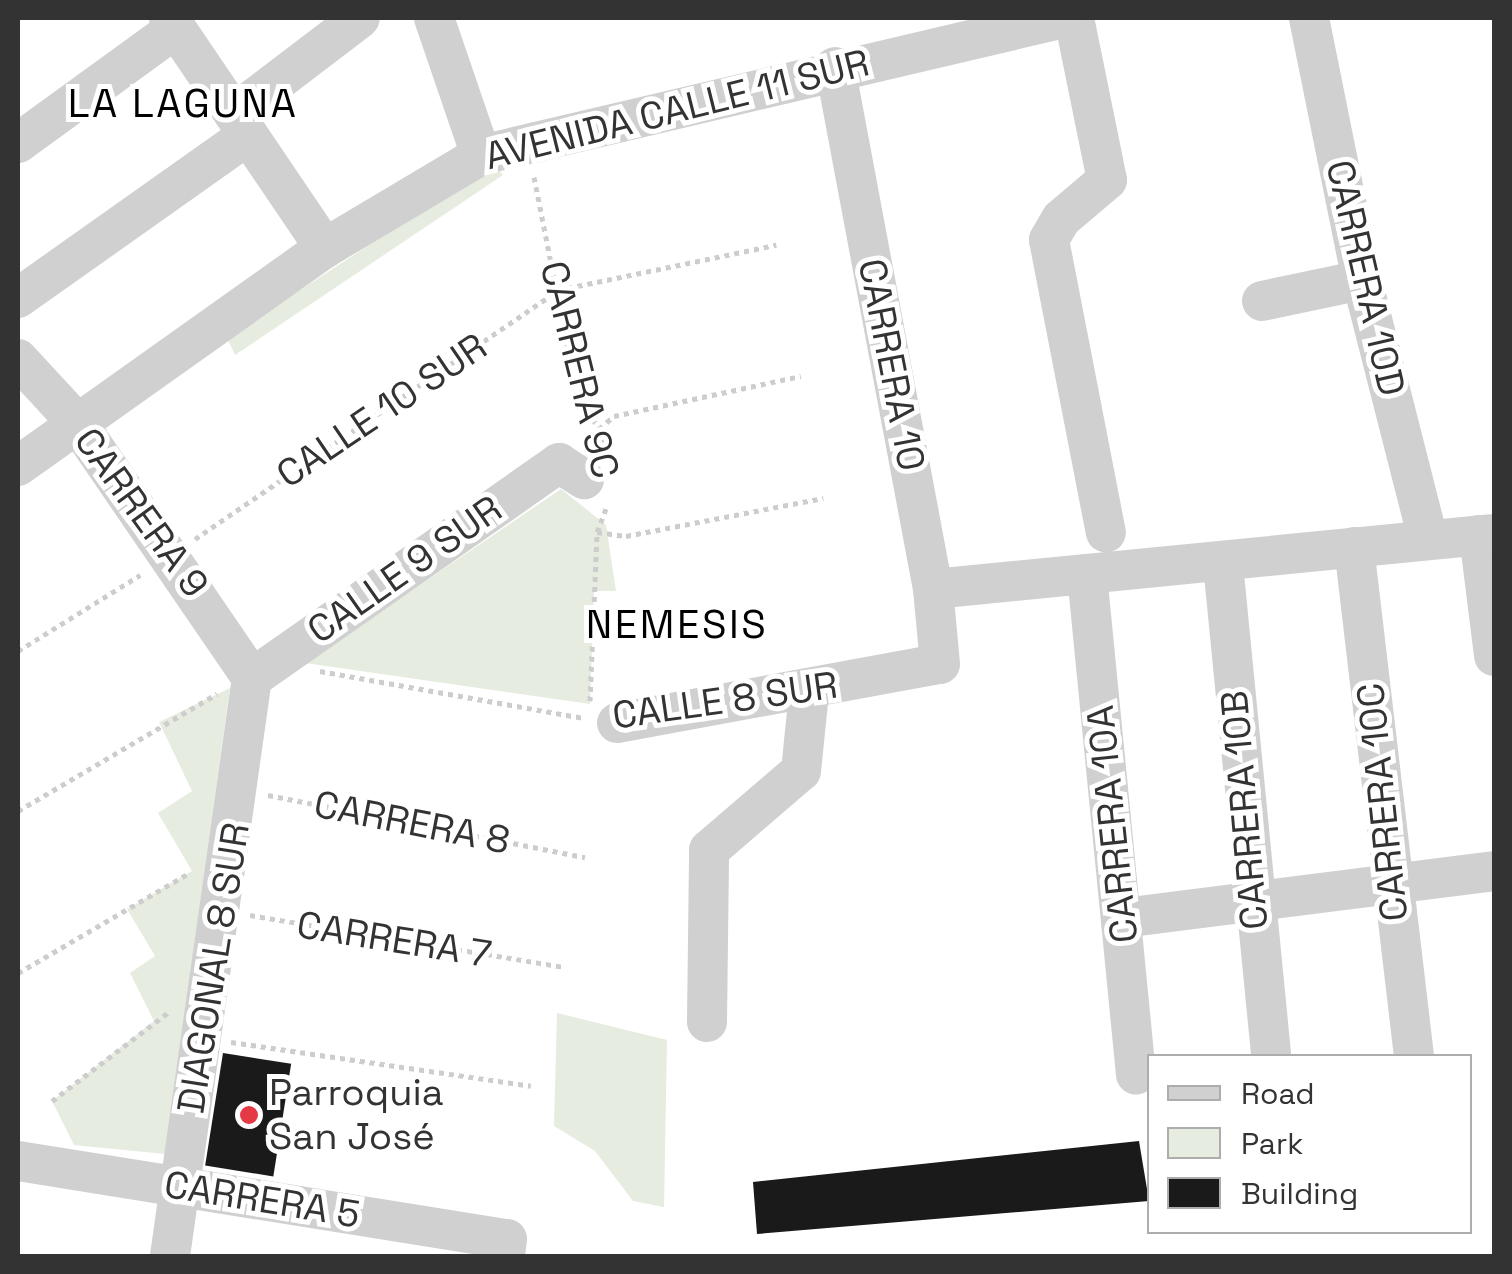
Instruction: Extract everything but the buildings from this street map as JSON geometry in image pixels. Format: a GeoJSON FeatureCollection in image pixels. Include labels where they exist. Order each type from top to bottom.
{"type":"FeatureCollection","features":[{"type":"Feature","properties":{"kind":"street"},"geometry":{"type":"LineString","coordinates":[[434,18],[481,156]]}},
{"type":"Feature","properties":{"kind":"street","name":"AVENIDA CALLE 11 SUR"},"geometry":{"type":"LineString","coordinates":[[18,466],[325,248],[481,156],[526,141],[834,68],[1064,18]]}},
{"type":"Feature","properties":{"kind":"street"},"geometry":{"type":"LineString","coordinates":[[1074,18],[1107,180],[1061,218],[1049,240],[1106,534]]}},
{"type":"Feature","properties":{"kind":"street","name":"CARRERA 10D"},"geometry":{"type":"LineString","coordinates":[[1309,18],[1362,280],[1428,538]]}},
{"type":"Feature","properties":{"kind":"street"},"geometry":{"type":"LineString","coordinates":[[18,298],[241,124],[361,19]]}},
{"type":"Feature","properties":{"kind":"street"},"geometry":{"type":"LineString","coordinates":[[18,143],[172,23],[325,248]]}},
{"type":"Feature","properties":{"kind":"street","name":"CARRERA 10"},"geometry":{"type":"LineString","coordinates":[[834,68],[933,589],[940,664]]}},
{"type":"Feature","properties":{"kind":"street"},"geometry":{"type":"LineString","coordinates":[[1262,302],[1362,280]]}},
{"type":"Feature","properties":{"kind":"street","name":"CARRERA 9"},"geometry":{"type":"LineString","coordinates":[[18,359],[78,424],[262,670]]}},
{"type":"Feature","properties":{"kind":"street","name":"CALLE 9 SUR"},"geometry":{"type":"LineString","coordinates":[[262,670],[590,476]]}},
{"type":"Feature","properties":{"kind":"street"},"geometry":{"type":"LineString","coordinates":[[933,589],[1223,564],[1428,538],[1487,535],[1494,656]]}},
{"type":"Feature","properties":{"kind":"street","name":"CARRERA 10C"},"geometry":{"type":"LineString","coordinates":[[1354,547],[1414,1054]]}},
{"type":"Feature","properties":{"kind":"street","name":"CARRERA 10B"},"geometry":{"type":"LineString","coordinates":[[1223,564],[1271,1054]]}},
{"type":"Feature","properties":{"kind":"street","name":"CARRERA 10A"},"geometry":{"type":"LineString","coordinates":[[1087,574],[1102,864],[1124,918],[1136,1075]]}},
{"type":"Feature","properties":{"kind":"street","name":"CALLE 8 SUR"},"geometry":{"type":"LineString","coordinates":[[604,721],[810,692],[940,664]]}},
{"type":"Feature","properties":{"kind":"street","name":"DIAGONAL 8 SUR"},"geometry":{"type":"LineString","coordinates":[[170,1256],[240,790],[262,670]]}},
{"type":"Feature","properties":{"kind":"street"},"geometry":{"type":"LineString","coordinates":[[706,1022],[709,850],[801,771],[810,692]]}},
{"type":"Feature","properties":{"kind":"street"},"geometry":{"type":"LineString","coordinates":[[1124,918],[1494,871]]}},
{"type":"Feature","properties":{"kind":"street","name":"CARRERA 5"},"geometry":{"type":"LineString","coordinates":[[18,1161],[180,1186],[506,1248]]}},
{"type":"Feature","properties":{"kind":"path","name":"CARRERA 9C"},"geometry":{"type":"LineString","coordinates":[[526,141],[579,404],[600,428],[590,476],[597,532],[604,721]]}},
{"type":"Feature","properties":{"kind":"path","name":"CALLE 10 SUR"},"geometry":{"type":"LineString","coordinates":[[18,652],[172,554],[558,290],[776,245]]}},
{"type":"Feature","properties":{"kind":"path"},"geometry":{"type":"LineString","coordinates":[[590,476],[600,428],[614,416],[802,376]]}},
{"type":"Feature","properties":{"kind":"path"},"geometry":{"type":"LineString","coordinates":[[597,532],[626,536],[822,498]]}},
{"type":"Feature","properties":{"kind":"path"},"geometry":{"type":"LineString","coordinates":[[18,811],[158,722],[262,670]]}},
{"type":"Feature","properties":{"kind":"path","name":"CALLE 8 SUR"},"geometry":{"type":"LineString","coordinates":[[262,670],[604,721]]}},
{"type":"Feature","properties":{"kind":"path","name":"CARRERA 8"},"geometry":{"type":"LineString","coordinates":[[240,790],[584,857]]}},
{"type":"Feature","properties":{"kind":"path"},"geometry":{"type":"LineString","coordinates":[[18,973],[232,848]]}},
{"type":"Feature","properties":{"kind":"path","name":"CARRERA 7"},"geometry":{"type":"LineString","coordinates":[[222,910],[565,967]]}},
{"type":"Feature","properties":{"kind":"path"},"geometry":{"type":"LineString","coordinates":[[52,1101],[214,982]]}},
{"type":"Feature","properties":{"kind":"path"},"geometry":{"type":"LineString","coordinates":[[204,1038],[531,1086]]}},
{"type":"Feature","properties":{"kind":"green space"},"geometry":{"type":"Polygon","coordinates":[[[493,164],[503,175],[235,355],[227,338],[493,164]]]}},
{"type":"Feature","properties":{"kind":"green space"},"geometry":{"type":"Polygon","coordinates":[[[561,489],[606,525],[616,591],[594,591],[590,704],[305,663],[561,489]]]}},
{"type":"Feature","properties":{"kind":"green space"},"geometry":{"type":"Polygon","coordinates":[[[230,688],[165,1154],[74,1145],[52,1101],[154,1021],[130,973],[155,956],[127,909],[192,871],[158,813],[192,791],[159,722],[230,688]]]}},
{"type":"Feature","properties":{"kind":"green space"},"geometry":{"type":"Polygon","coordinates":[[[557,1013],[667,1040],[664,1207],[633,1201],[595,1151],[554,1126],[557,1013]]]}},
{"type":"Feature","properties":{"kind":"place","name":"Parroquia San José"},"geometry":{"type":"Point","coordinates":[249,1115]}},
{"type":"Feature","properties":{"kind":"district","name":"LA LAGUNA"},"geometry":{"type":"Point","coordinates":[183,104]}},
{"type":"Feature","properties":{"kind":"district","name":"NEMESIS"},"geometry":{"type":"Point","coordinates":[677,625]}}]}
